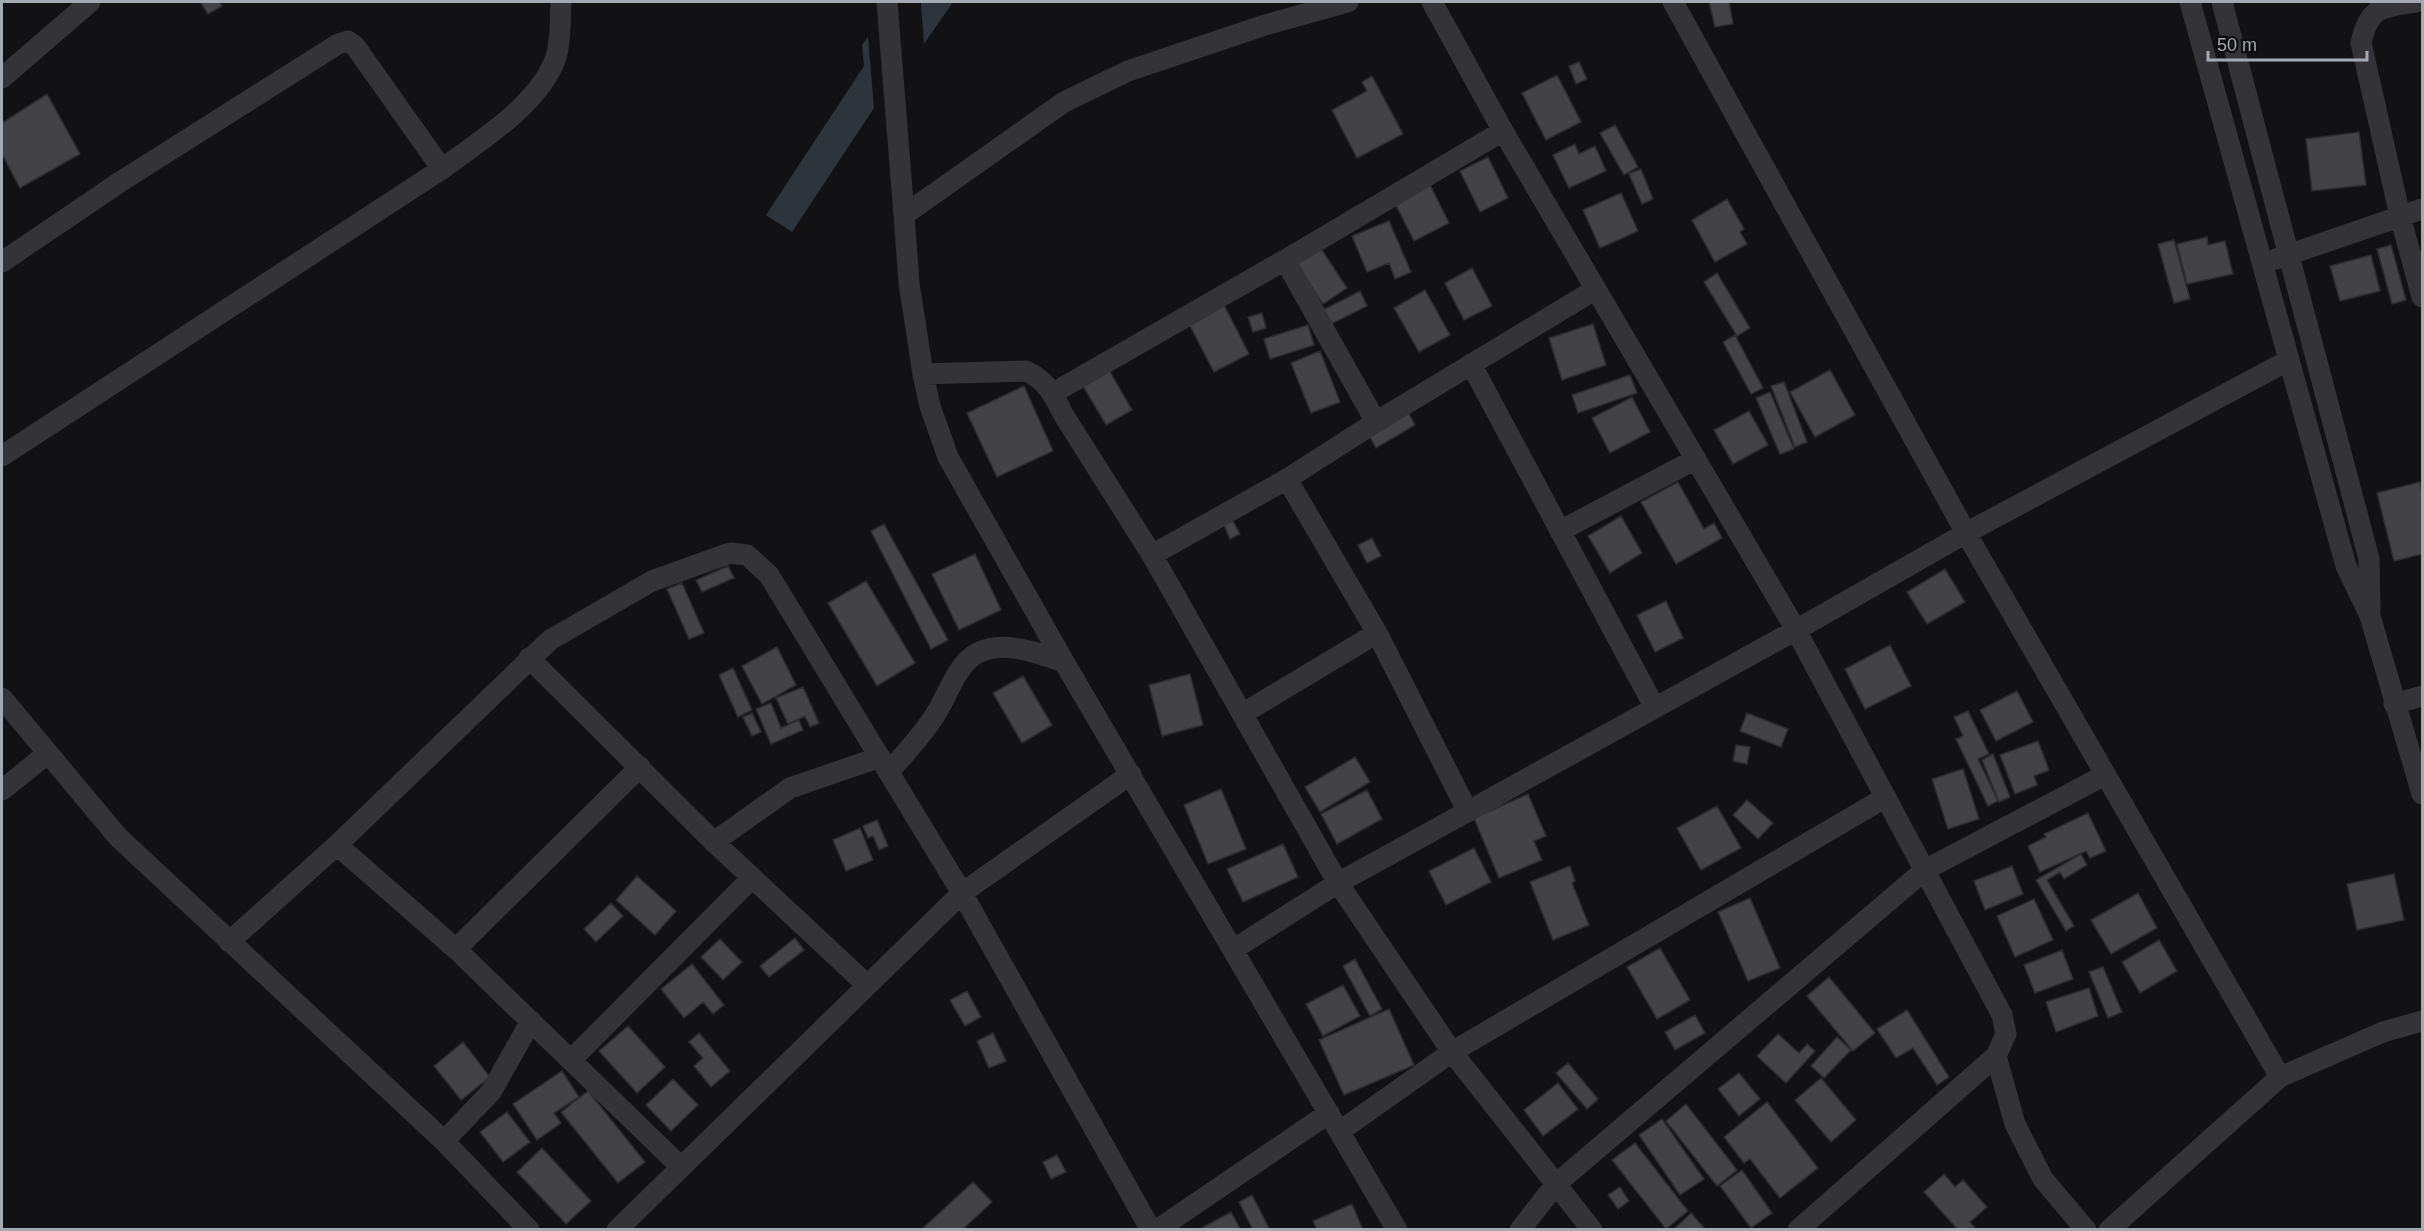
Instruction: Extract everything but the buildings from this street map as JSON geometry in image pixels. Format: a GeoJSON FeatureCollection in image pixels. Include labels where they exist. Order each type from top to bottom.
{"type":"FeatureCollection","features":[{"type":"Feature","properties":{"kind":"street"},"geometry":{"type":"LineString","coordinates":[[2,78],[90,2]]}},
{"type":"Feature","properties":{"kind":"street"},"geometry":{"type":"LineString","coordinates":[[2,456],[442,169],[506,122],[543,81],[556,56],[561,2]]}},
{"type":"Feature","properties":{"kind":"street"},"geometry":{"type":"LineString","coordinates":[[904,215],[1064,102],[1128,71],[1265,25],[1347,2]]}},
{"type":"Feature","properties":{"kind":"street"},"geometry":{"type":"LineString","coordinates":[[1432,2],[1503,130],[1796,630],[2002,1014],[2006,1034],[1996,1056],[1798,1230]]}},
{"type":"Feature","properties":{"kind":"street"},"geometry":{"type":"LineString","coordinates":[[1673,2],[1965,532],[2280,1077]]}},
{"type":"Feature","properties":{"kind":"street"},"geometry":{"type":"LineString","coordinates":[[2190,2],[2346,566],[2370,616],[2422,794]]}},
{"type":"Feature","properties":{"kind":"street"},"geometry":{"type":"LineString","coordinates":[[2416,2],[2381,7],[2366,22],[2361,43],[2400,216],[2422,297]]}},
{"type":"Feature","properties":{"kind":"street"},"geometry":{"type":"LineString","coordinates":[[888,9],[897,100],[909,283],[930,406],[948,457],[1064,662],[1397,1230]]}},
{"type":"Feature","properties":{"kind":"street"},"geometry":{"type":"LineString","coordinates":[[2197,25],[2224,10],[2369,559],[2370,616]]}},
{"type":"Feature","properties":{"kind":"street"},"geometry":{"type":"LineString","coordinates":[[2,262],[231,112],[338,44],[348,41],[355,46],[442,169]]}},
{"type":"Feature","properties":{"kind":"street"},"geometry":{"type":"LineString","coordinates":[[1053,393],[1285,260],[1503,130]]}},
{"type":"Feature","properties":{"kind":"street"},"geometry":{"type":"LineString","coordinates":[[2232,157],[2261,149]]}},
{"type":"Feature","properties":{"kind":"street"},"geometry":{"type":"LineString","coordinates":[[2262,264],[2422,208]]}},
{"type":"Feature","properties":{"kind":"street"},"geometry":{"type":"LineString","coordinates":[[1285,260],[1376,422]]}},
{"type":"Feature","properties":{"kind":"street"},"geometry":{"type":"LineString","coordinates":[[1152,555],[1287,479],[1376,422],[1596,289]]}},
{"type":"Feature","properties":{"kind":"street"},"geometry":{"type":"LineString","coordinates":[[1234,949],[1338,884],[1796,630],[1965,532],[2289,360]]}},
{"type":"Feature","properties":{"kind":"street"},"geometry":{"type":"LineString","coordinates":[[1471,364],[1655,708]]}},
{"type":"Feature","properties":{"kind":"street"},"geometry":{"type":"LineString","coordinates":[[923,374],[1026,371],[1040,377],[1053,393],[1063,414],[1152,555],[1338,884],[1452,1052],[1592,1230]]}},
{"type":"Feature","properties":{"kind":"street"},"geometry":{"type":"LineString","coordinates":[[2308,429],[2333,422]]}},
{"type":"Feature","properties":{"kind":"street"},"geometry":{"type":"LineString","coordinates":[[1560,531],[1696,459]]}},
{"type":"Feature","properties":{"kind":"street"},"geometry":{"type":"LineString","coordinates":[[1287,479],[1377,633],[1468,812]]}},
{"type":"Feature","properties":{"kind":"street"},"geometry":{"type":"LineString","coordinates":[[229,942],[337,845],[529,657],[567,629],[652,581],[730,553],[747,555],[769,575],[962,893],[1151,1230]]}},
{"type":"Feature","properties":{"kind":"street"},"geometry":{"type":"LineString","coordinates":[[1242,714],[1377,633]]}},
{"type":"Feature","properties":{"kind":"street"},"geometry":{"type":"LineString","coordinates":[[714,842],[790,788],[884,765],[920,736],[937,713],[956,675],[974,656],[1000,646],[1028,649],[1064,662]]}},
{"type":"Feature","properties":{"kind":"street"},"geometry":{"type":"LineString","coordinates":[[529,657],[714,842],[867,984]]}},
{"type":"Feature","properties":{"kind":"street"},"geometry":{"type":"LineString","coordinates":[[2394,704],[2422,696]]}},
{"type":"Feature","properties":{"kind":"street"},"geometry":{"type":"LineString","coordinates":[[2,698],[118,837],[444,1141],[529,1230]]}},
{"type":"Feature","properties":{"kind":"street"},"geometry":{"type":"LineString","coordinates":[[2,790],[47,754]]}},
{"type":"Feature","properties":{"kind":"street"},"geometry":{"type":"LineString","coordinates":[[456,950],[640,767]]}},
{"type":"Feature","properties":{"kind":"street"},"geometry":{"type":"LineString","coordinates":[[617,1230],[962,893],[1131,774]]}},
{"type":"Feature","properties":{"kind":"street"},"geometry":{"type":"LineString","coordinates":[[1520,1230],[1556,1184],[1925,870],[2106,775]]}},
{"type":"Feature","properties":{"kind":"street"},"geometry":{"type":"LineString","coordinates":[[1156,1230],[1452,1052],[1886,797]]}},
{"type":"Feature","properties":{"kind":"street"},"geometry":{"type":"LineString","coordinates":[[337,845],[456,950],[681,1167]]}},
{"type":"Feature","properties":{"kind":"street"},"geometry":{"type":"LineString","coordinates":[[572,1060],[752,878]]}},
{"type":"Feature","properties":{"kind":"street"},"geometry":{"type":"LineString","coordinates":[[2109,1230],[2280,1077],[2383,1032],[2422,1021]]}},
{"type":"Feature","properties":{"kind":"street"},"geometry":{"type":"LineString","coordinates":[[444,1141],[491,1092],[531,1022]]}},
{"type":"Feature","properties":{"kind":"street"},"geometry":{"type":"LineString","coordinates":[[1996,1056],[2015,1124],[2043,1179],[2086,1230]]}},
{"type":"Feature","properties":{"kind":"shaded area"},"geometry":{"type":"Polygon","coordinates":[[[953,2],[924,44],[921,3],[953,2]]]}},
{"type":"Feature","properties":{"kind":"shaded area"},"geometry":{"type":"Polygon","coordinates":[[[868,37],[874,108],[792,232],[766,215],[864,66],[862,45],[868,37]]]}}]}
